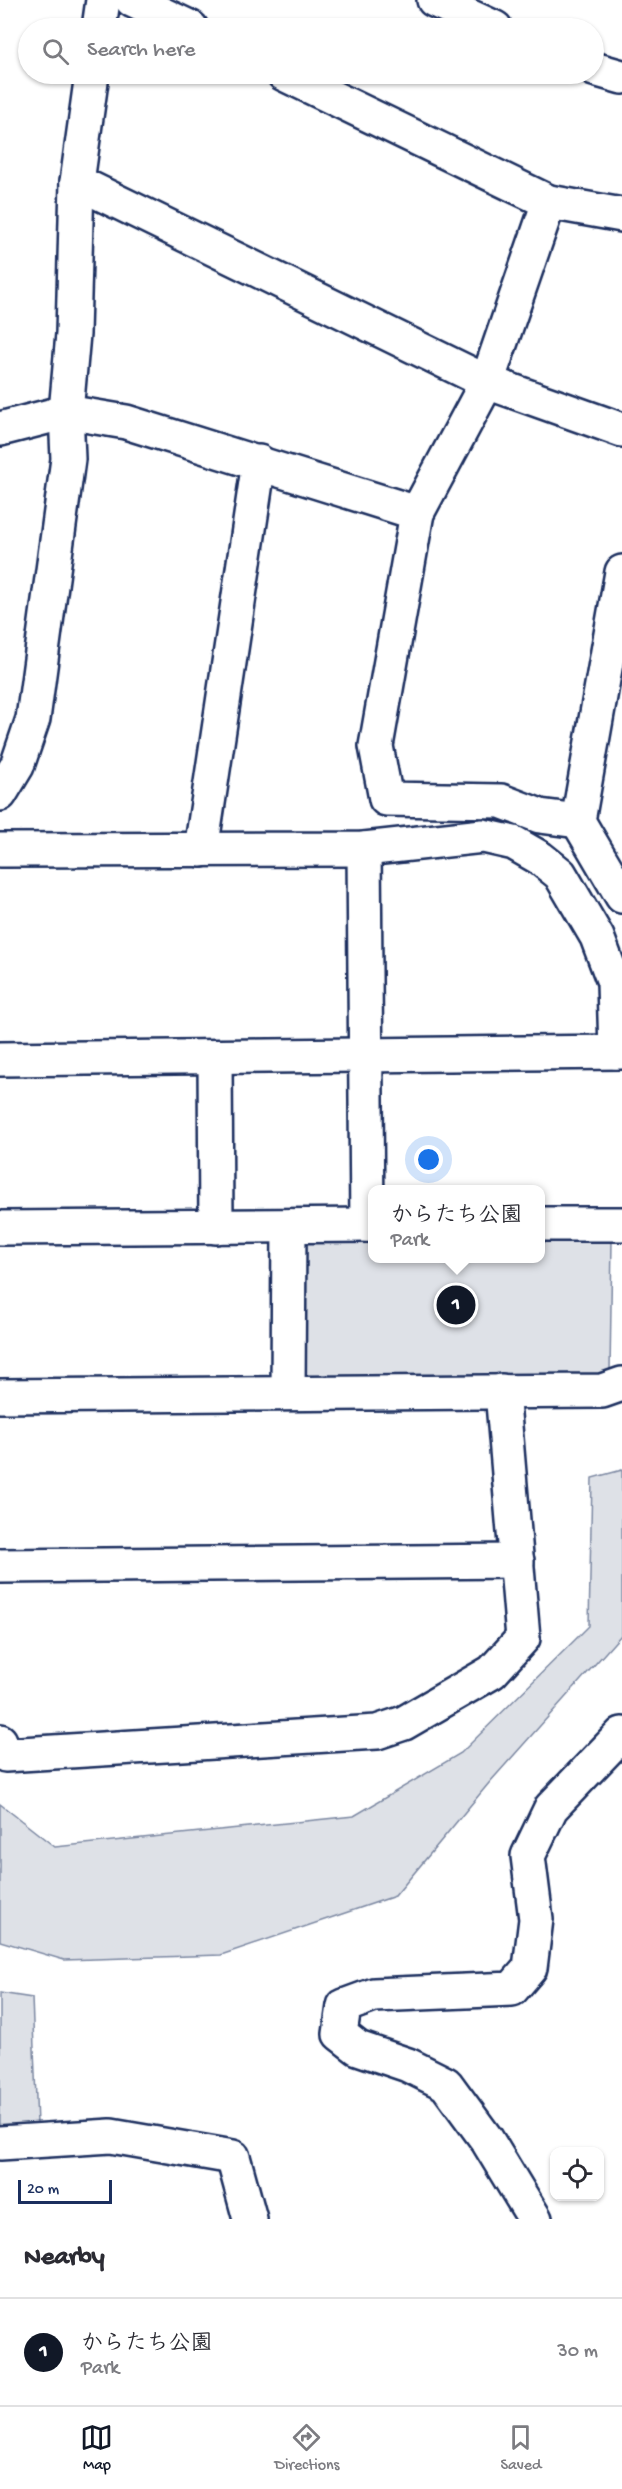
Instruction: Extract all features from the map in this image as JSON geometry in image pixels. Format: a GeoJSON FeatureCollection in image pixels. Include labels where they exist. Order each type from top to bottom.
{"type":"FeatureCollection","features":[{"type":"Feature","properties":{"kind":"street"},"geometry":{"type":"LineString","coordinates":[[100,18],[103,0]]}},
{"type":"Feature","properties":{"kind":"street"},"geometry":{"type":"LineString","coordinates":[[132,0],[170,18]]}},
{"type":"Feature","properties":{"kind":"street"},"geometry":{"type":"LineString","coordinates":[[434,0],[473,18]]}},
{"type":"Feature","properties":{"kind":"street"},"geometry":{"type":"LineString","coordinates":[[604,72],[622,77]]}},
{"type":"Feature","properties":{"kind":"street"},"geometry":{"type":"LineString","coordinates":[[0,794],[17,765],[33,719],[68,459],[66,412],[73,334],[77,182],[91,84]]}},
{"type":"Feature","properties":{"kind":"street"},"geometry":{"type":"LineString","coordinates":[[305,84],[549,202],[622,215]]}},
{"type":"Feature","properties":{"kind":"street"},"geometry":{"type":"LineString","coordinates":[[77,182],[487,382],[622,430]]}},
{"type":"Feature","properties":{"kind":"street"},"geometry":{"type":"LineString","coordinates":[[549,202],[487,382],[417,513],[376,746],[386,799],[501,801],[540,816],[578,821]]}},
{"type":"Feature","properties":{"kind":"street"},"geometry":{"type":"LineString","coordinates":[[0,429],[66,412],[126,422],[417,513]]}},
{"type":"Feature","properties":{"kind":"street"},"geometry":{"type":"LineString","coordinates":[[201,850],[259,462]]}},
{"type":"Feature","properties":{"kind":"street"},"geometry":{"type":"LineString","coordinates":[[622,572],[614,670],[578,821],[622,896]]}},
{"type":"Feature","properties":{"kind":"street"},"geometry":{"type":"LineString","coordinates":[[0,850],[364,849],[483,836],[514,843],[540,858],[560,874],[597,937],[614,982],[619,1052],[0,1059]]}},
{"type":"Feature","properties":{"kind":"street"},"geometry":{"type":"LineString","coordinates":[[364,849],[369,1185]]}},
{"type":"Feature","properties":{"kind":"street"},"geometry":{"type":"LineString","coordinates":[[215,1057],[216,1227]]}},
{"type":"Feature","properties":{"kind":"street"},"geometry":{"type":"LineString","coordinates":[[545,1224],[622,1224]]}},
{"type":"Feature","properties":{"kind":"street"},"geometry":{"type":"LineString","coordinates":[[0,1228],[368,1225]]}},
{"type":"Feature","properties":{"kind":"street"},"geometry":{"type":"LineString","coordinates":[[288,1393],[289,1226]]}},
{"type":"Feature","properties":{"kind":"street"},"geometry":{"type":"LineString","coordinates":[[0,1396],[603,1390],[622,1384]]}},
{"type":"Feature","properties":{"kind":"street"},"geometry":{"type":"LineString","coordinates":[[0,1741],[5,1755],[377,1732],[404,1723],[492,1672],[523,1638],[502,1391]]}},
{"type":"Feature","properties":{"kind":"street"},"geometry":{"type":"LineString","coordinates":[[0,1566],[517,1561]]}},
{"type":"Feature","properties":{"kind":"street"},"geometry":{"type":"LineString","coordinates":[[535,2219],[487,2140],[446,2084],[408,2065],[358,2048],[340,2034],[344,2006],[374,1995],[512,1989],[530,1968],[536,1919],[528,1856],[551,1808],[622,1734]]}},
{"type":"Feature","properties":{"kind":"street"},"geometry":{"type":"LineString","coordinates":[[0,2143],[111,2136],[233,2157],[250,2219]]}},
{"type":"Feature","properties":{"kind":"shaded area"},"geometry":{"type":"Polygon","coordinates":[[[301,1239],[368,1239],[368,1263],[545,1263],[545,1240],[612,1240],[610,1371],[598,1376],[300,1377],[301,1239]]]}},
{"type":"Feature","properties":{"kind":"shaded area"},"geometry":{"type":"Polygon","coordinates":[[[622,1470],[622,1634],[489,1783],[395,1896],[221,1955],[64,1960],[0,1941],[0,1804],[55,1847],[354,1816],[461,1753],[589,1626],[592,1478],[622,1470]]]}},
{"type":"Feature","properties":{"kind":"shaded area"},"geometry":{"type":"Polygon","coordinates":[[[0,1993],[32,1998],[37,2124],[0,2126],[0,1993]]]}},
{"type":"Feature","properties":{"kind":"place","name":"からたち公園"},"geometry":{"type":"Point","coordinates":[456,1305]}}]}
